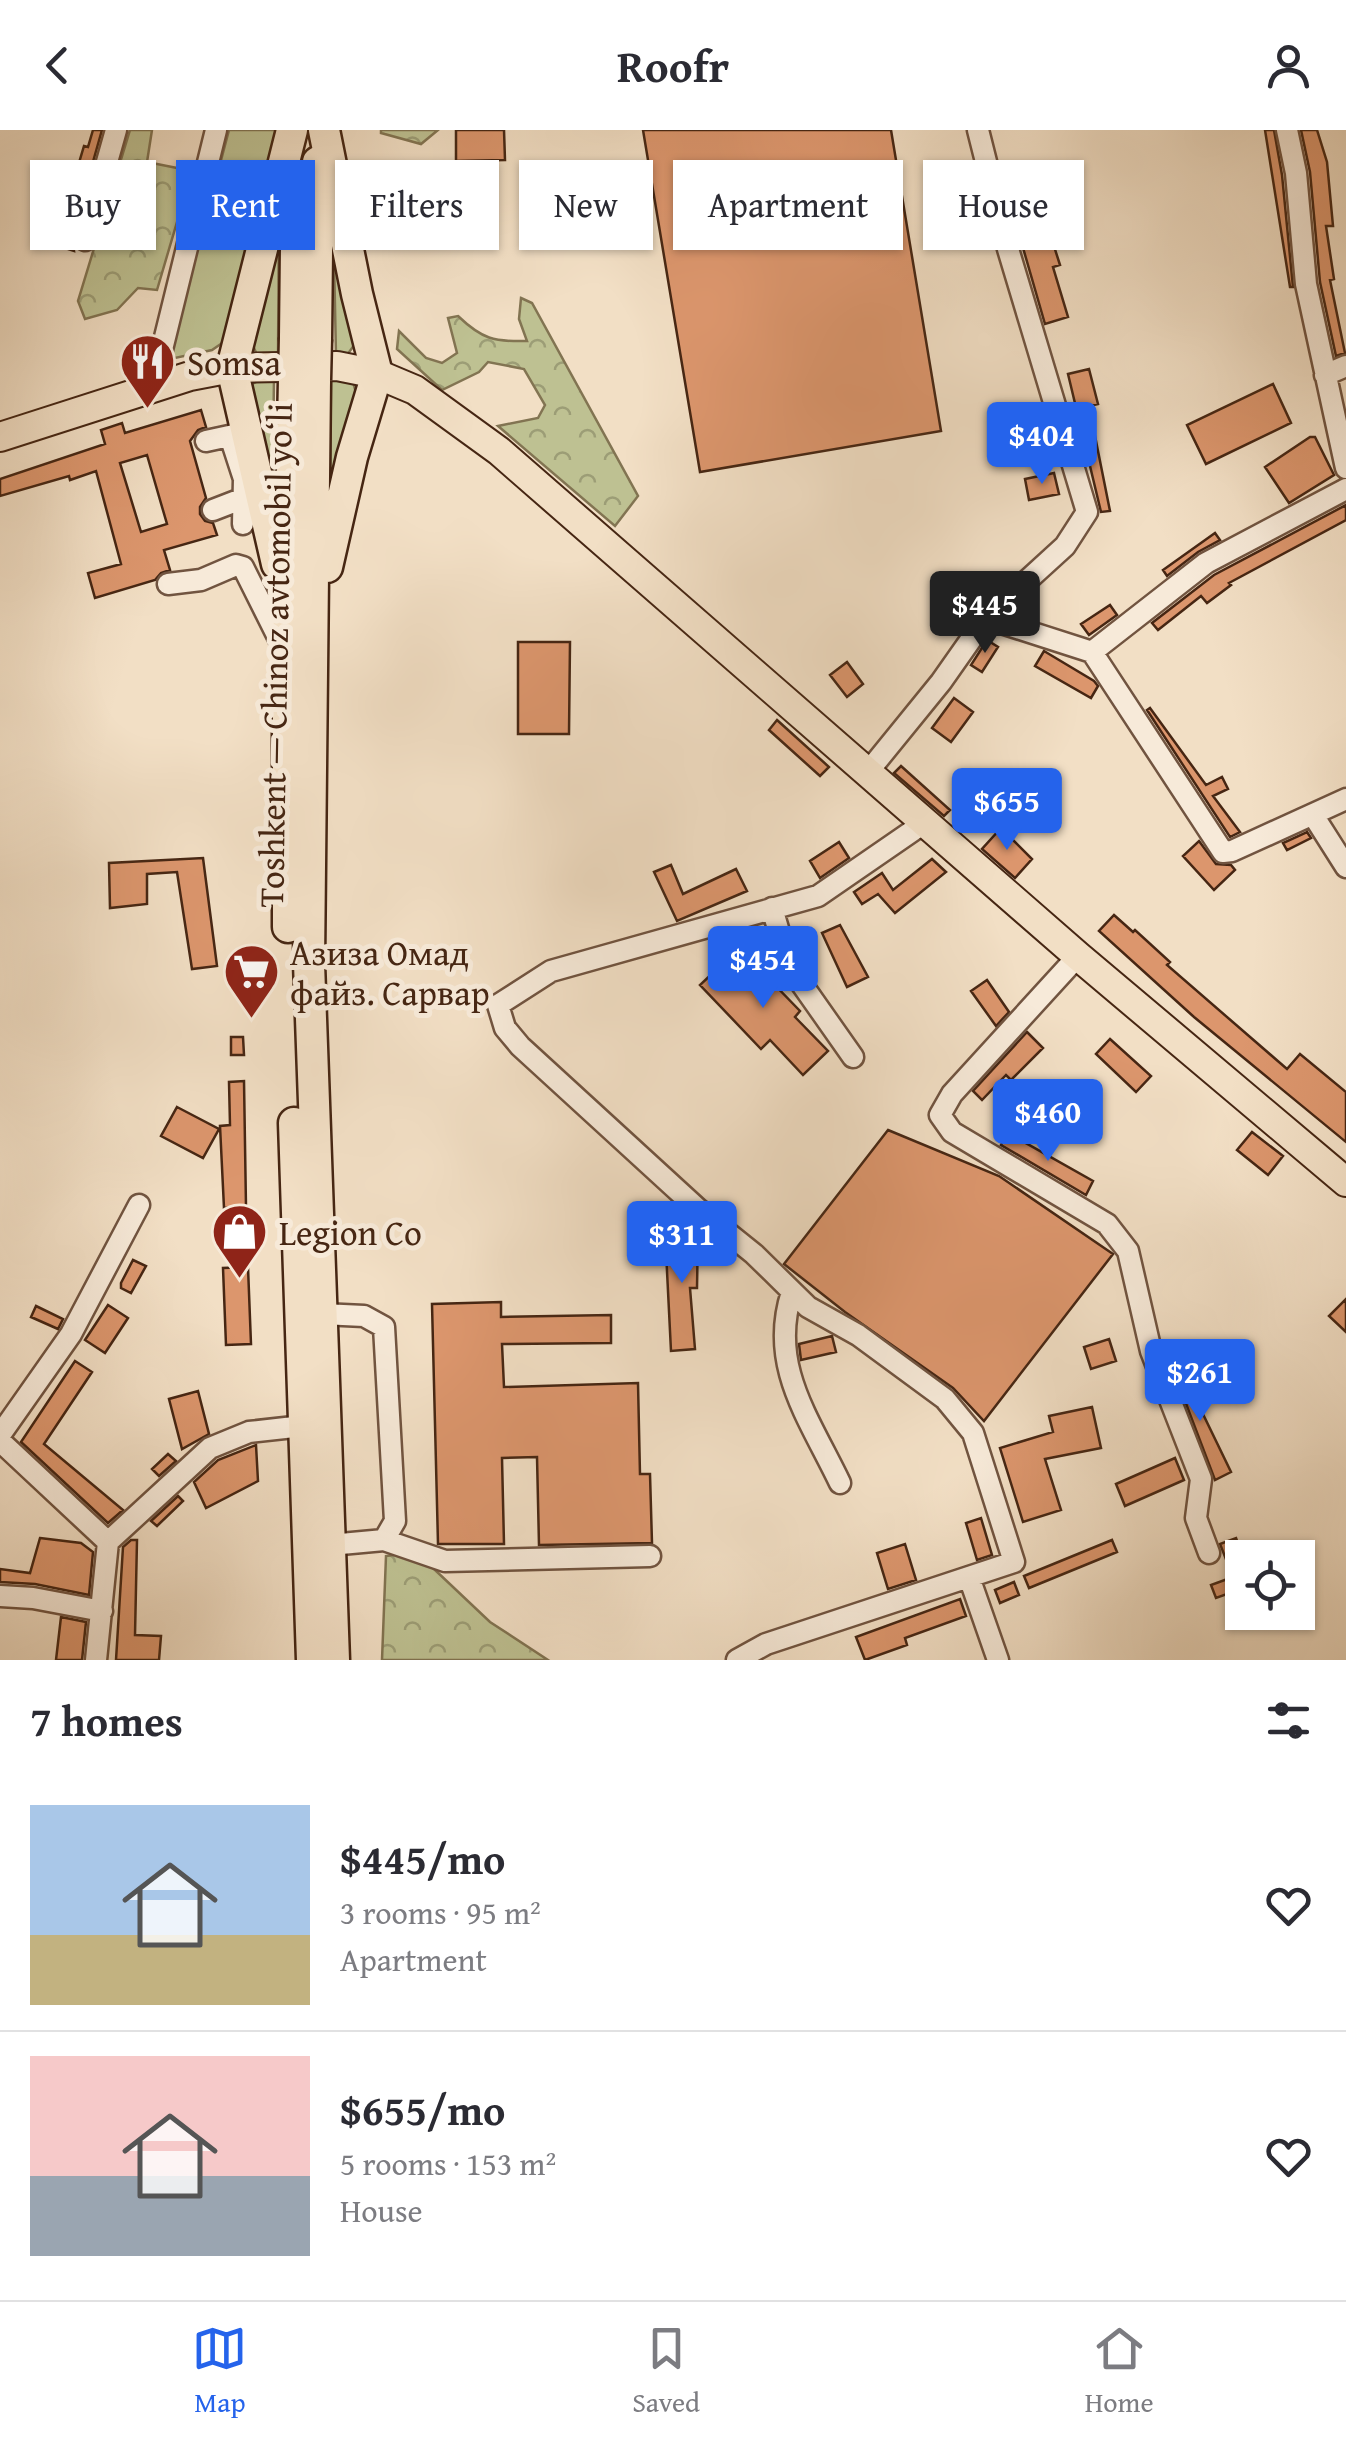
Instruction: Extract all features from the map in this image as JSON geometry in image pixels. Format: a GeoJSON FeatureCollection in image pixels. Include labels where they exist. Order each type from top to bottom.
{"type":"FeatureCollection","features":[{"type":"Feature","properties":{"kind":"highway","name":"Toshkent — Chinoz avtomobil yoʻli"},"geometry":{"type":"LineString","coordinates":[[295,130],[305,339]]}},
{"type":"Feature","properties":{"kind":"highway"},"geometry":{"type":"LineString","coordinates":[[295,130],[232,368],[248,484],[300,655]]}},
{"type":"Feature","properties":{"kind":"highway","name":"Toshkent — Chinoz avtomobil yoʻli"},"geometry":{"type":"LineString","coordinates":[[312,1660],[288,968],[300,655],[305,339],[321,130]]}},
{"type":"Feature","properties":{"kind":"highway"},"geometry":{"type":"LineString","coordinates":[[300,655],[375,364],[321,130]]}},
{"type":"Feature","properties":{"kind":"highway","name":"Toshkent — Chinoz avtomobil yoʻli"},"geometry":{"type":"LineString","coordinates":[[300,655],[334,1660]]}},
{"type":"Feature","properties":{"kind":"main road"},"geometry":{"type":"LineString","coordinates":[[0,437],[153,386],[232,368],[375,364],[468,426],[520,469],[924,824],[1346,1182]]}},
{"type":"Feature","properties":{"kind":"street"},"geometry":{"type":"LineString","coordinates":[[108,160],[116,130]]}},
{"type":"Feature","properties":{"kind":"street"},"geometry":{"type":"LineString","coordinates":[[153,386],[216,130]]}},
{"type":"Feature","properties":{"kind":"street"},"geometry":{"type":"LineString","coordinates":[[867,773],[942,682],[986,618],[1065,546],[1087,512],[1008,249],[978,130]]}},
{"type":"Feature","properties":{"kind":"street"},"geometry":{"type":"LineString","coordinates":[[1287,130],[1296,173],[1306,284],[1346,468]]}},
{"type":"Feature","properties":{"kind":"street"},"geometry":{"type":"LineString","coordinates":[[1326,375],[1346,366]]}},
{"type":"Feature","properties":{"kind":"street"},"geometry":{"type":"LineString","coordinates":[[206,440],[239,434]]}},
{"type":"Feature","properties":{"kind":"street"},"geometry":{"type":"LineString","coordinates":[[213,510],[248,484]]}},
{"type":"Feature","properties":{"kind":"street"},"geometry":{"type":"LineString","coordinates":[[243,524],[248,484]]}},
{"type":"Feature","properties":{"kind":"street"},"geometry":{"type":"LineString","coordinates":[[1092,652],[1206,563],[1346,488]]}},
{"type":"Feature","properties":{"kind":"street"},"geometry":{"type":"LineString","coordinates":[[168,584],[201,580],[236,564],[243,567],[300,655]]}},
{"type":"Feature","properties":{"kind":"street"},"geometry":{"type":"LineString","coordinates":[[986,618],[1092,652],[1224,852],[1346,800]]}},
{"type":"Feature","properties":{"kind":"street"},"geometry":{"type":"LineString","coordinates":[[1314,815],[1346,866]]}},
{"type":"Feature","properties":{"kind":"street"},"geometry":{"type":"LineString","coordinates":[[736,1660],[766,1644],[1014,1562],[973,1433],[944,1399],[858,1335],[808,1308],[754,1254],[698,1209],[520,1046],[505,1028],[498,1005],[551,970],[818,896],[924,824]]}},
{"type":"Feature","properties":{"kind":"street"},"geometry":{"type":"LineString","coordinates":[[772,908],[790,966],[852,1057]]}},
{"type":"Feature","properties":{"kind":"street"},"geometry":{"type":"LineString","coordinates":[[1078,956],[952,1094],[940,1115],[952,1132],[1108,1224],[1128,1252],[1151,1351],[1201,1478],[1196,1518],[1209,1553]]}},
{"type":"Feature","properties":{"kind":"street"},"geometry":{"type":"LineString","coordinates":[[108,1542],[0,1438],[71,1334],[139,1205]]}},
{"type":"Feature","properties":{"kind":"street"},"geometry":{"type":"LineString","coordinates":[[792,1292],[783,1319],[783,1349],[792,1382],[840,1483]]}},
{"type":"Feature","properties":{"kind":"street"},"geometry":{"type":"LineString","coordinates":[[322,1314],[364,1316],[384,1328],[395,1521],[384,1540]]}},
{"type":"Feature","properties":{"kind":"street"},"geometry":{"type":"LineString","coordinates":[[96,1660],[108,1542],[210,1448],[249,1432],[304,1426]]}},
{"type":"Feature","properties":{"kind":"street"},"geometry":{"type":"LineString","coordinates":[[330,1544],[384,1540],[446,1561],[650,1556]]}},
{"type":"Feature","properties":{"kind":"street"},"geometry":{"type":"LineString","coordinates":[[969,1577],[998,1660]]}},
{"type":"Feature","properties":{"kind":"street"},"geometry":{"type":"LineString","coordinates":[[0,1596],[102,1611]]}},
{"type":"Feature","properties":{"kind":"green space"},"geometry":{"type":"Polygon","coordinates":[[[130,130],[152,130],[147,160],[121,160],[130,130]]]}},
{"type":"Feature","properties":{"kind":"green space"},"geometry":{"type":"Polygon","coordinates":[[[229,130],[284,130],[276,160],[221,160],[229,130]]]}},
{"type":"Feature","properties":{"kind":"green space"},"geometry":{"type":"Polygon","coordinates":[[[381,130],[438,130],[421,144],[381,130]]]}},
{"type":"Feature","properties":{"kind":"green space"},"geometry":{"type":"Polygon","coordinates":[[[156,164],[176,168],[176,225],[157,290],[138,288],[117,310],[85,319],[78,301],[94,250],[156,250],[156,164]]]}},
{"type":"Feature","properties":{"kind":"green space"},"geometry":{"type":"Polygon","coordinates":[[[333,210],[335,250],[340,250],[355,344],[347,355],[336,355],[333,210]]]}},
{"type":"Feature","properties":{"kind":"green space"},"geometry":{"type":"Polygon","coordinates":[[[197,250],[252,250],[228,339],[212,350],[175,358],[170,354],[197,250]]]}},
{"type":"Feature","properties":{"kind":"green space"},"geometry":{"type":"Polygon","coordinates":[[[268,250],[279,250],[278,360],[258,357],[250,339],[268,250]]]}},
{"type":"Feature","properties":{"kind":"green space"},"geometry":{"type":"Polygon","coordinates":[[[521,298],[532,303],[638,496],[615,526],[498,426],[538,418],[545,405],[524,369],[488,362],[479,372],[442,390],[397,349],[399,331],[426,358],[442,363],[457,353],[448,318],[458,316],[489,337],[527,341],[519,319],[521,298]]]}},
{"type":"Feature","properties":{"kind":"green space"},"geometry":{"type":"Polygon","coordinates":[[[335,376],[353,382],[358,400],[330,500],[331,381],[335,376]]]}},
{"type":"Feature","properties":{"kind":"green space"},"geometry":{"type":"Polygon","coordinates":[[[274,379],[272,520],[248,394],[252,384],[274,379]]]}},
{"type":"Feature","properties":{"kind":"green space"},"geometry":{"type":"Polygon","coordinates":[[[416,1552],[490,1622],[548,1660],[382,1660],[386,1556],[416,1552]]]}},
{"type":"Feature","properties":{"kind":"building"},"geometry":{"type":"Polygon","coordinates":[[[93,130],[102,130],[94,160],[80,160],[84,146],[88,147],[93,130]]]}},
{"type":"Feature","properties":{"kind":"building"},"geometry":{"type":"Polygon","coordinates":[[[456,130],[504,130],[505,160],[456,160],[456,130]]]}},
{"type":"Feature","properties":{"kind":"building"},"geometry":{"type":"Polygon","coordinates":[[[643,130],[891,130],[896,160],[673,160],[673,250],[903,250],[903,202],[941,431],[700,472],[653,190],[653,160],[648,160],[643,130]]]}},
{"type":"Feature","properties":{"kind":"building"},"geometry":{"type":"Polygon","coordinates":[[[1265,130],[1274,130],[1293,287],[1290,287],[1265,130]]]}},
{"type":"Feature","properties":{"kind":"building"},"geometry":{"type":"Polygon","coordinates":[[[1301,130],[1317,130],[1327,162],[1333,226],[1326,226],[1334,279],[1330,280],[1345,353],[1336,356],[1320,282],[1310,172],[1301,130]]]}},
{"type":"Feature","properties":{"kind":"building"},"geometry":{"type":"Polygon","coordinates":[[[1024,250],[1055,250],[1060,265],[1053,267],[1068,317],[1045,324],[1024,250]]]}},
{"type":"Feature","properties":{"kind":"building"},"geometry":{"type":"Polygon","coordinates":[[[1089,369],[1098,404],[1089,406],[1110,511],[1101,512],[1068,374],[1089,369]]]}},
{"type":"Feature","properties":{"kind":"building"},"geometry":{"type":"Polygon","coordinates":[[[1273,384],[1291,423],[1206,464],[1187,425],[1273,384]]]}},
{"type":"Feature","properties":{"kind":"building"},"geometry":{"type":"Polygon","coordinates":[[[201,410],[206,427],[198,430],[190,441],[206,498],[200,514],[213,523],[217,535],[164,550],[170,570],[155,580],[95,598],[88,573],[121,564],[96,471],[0,496],[0,479],[105,444],[101,430],[122,423],[125,433],[201,410]],[[147,455],[120,463],[141,532],[167,524],[147,455]]]}},
{"type":"Feature","properties":{"kind":"building"},"geometry":{"type":"Polygon","coordinates":[[[1315,437],[1334,475],[1289,503],[1265,467],[1315,437]]]}},
{"type":"Feature","properties":{"kind":"building"},"geometry":{"type":"Polygon","coordinates":[[[1054,473],[1059,494],[1029,500],[1025,479],[1054,473]]]}},
{"type":"Feature","properties":{"kind":"building"},"geometry":{"type":"Polygon","coordinates":[[[1346,505],[1346,520],[1229,583],[1207,603],[1201,596],[1158,630],[1152,623],[1214,575],[1346,505]]]}},
{"type":"Feature","properties":{"kind":"building"},"geometry":{"type":"Polygon","coordinates":[[[1215,533],[1220,540],[1167,576],[1163,570],[1215,533]]]}},
{"type":"Feature","properties":{"kind":"building"},"geometry":{"type":"Polygon","coordinates":[[[977,581],[988,589],[970,612],[959,604],[977,581]]]}},
{"type":"Feature","properties":{"kind":"building"},"geometry":{"type":"Polygon","coordinates":[[[1110,605],[1117,615],[1089,635],[1081,624],[1110,605]]]}},
{"type":"Feature","properties":{"kind":"building"},"geometry":{"type":"Polygon","coordinates":[[[987,640],[998,647],[982,672],[971,665],[987,640]]]}},
{"type":"Feature","properties":{"kind":"building"},"geometry":{"type":"Polygon","coordinates":[[[518,642],[570,642],[569,734],[518,734],[518,642]]]}},
{"type":"Feature","properties":{"kind":"building"},"geometry":{"type":"Polygon","coordinates":[[[1044,651],[1094,681],[1098,686],[1091,698],[1035,666],[1044,651]]]}},
{"type":"Feature","properties":{"kind":"building"},"geometry":{"type":"Polygon","coordinates":[[[847,662],[863,684],[847,697],[830,675],[847,662]]]}},
{"type":"Feature","properties":{"kind":"building"},"geometry":{"type":"Polygon","coordinates":[[[954,698],[973,712],[951,742],[932,728],[954,698]]]}},
{"type":"Feature","properties":{"kind":"building"},"geometry":{"type":"Polygon","coordinates":[[[1150,708],[1206,785],[1222,777],[1228,789],[1213,796],[1240,832],[1230,837],[1147,710],[1150,708]]]}},
{"type":"Feature","properties":{"kind":"building"},"geometry":{"type":"Polygon","coordinates":[[[777,720],[829,767],[820,776],[769,730],[777,720]]]}},
{"type":"Feature","properties":{"kind":"building"},"geometry":{"type":"Polygon","coordinates":[[[901,766],[950,810],[944,816],[894,773],[901,766]]]}},
{"type":"Feature","properties":{"kind":"building"},"geometry":{"type":"Polygon","coordinates":[[[1001,828],[1032,859],[1015,878],[982,849],[1001,828]]]}},
{"type":"Feature","properties":{"kind":"building"},"geometry":{"type":"Polygon","coordinates":[[[1307,832],[1311,838],[1287,850],[1283,843],[1307,832]]]}},
{"type":"Feature","properties":{"kind":"building"},"geometry":{"type":"Polygon","coordinates":[[[1199,841],[1216,864],[1231,865],[1235,870],[1214,890],[1183,856],[1199,841]]]}},
{"type":"Feature","properties":{"kind":"building"},"geometry":{"type":"Polygon","coordinates":[[[839,842],[849,858],[820,878],[810,861],[839,842]]]}},
{"type":"Feature","properties":{"kind":"building"},"geometry":{"type":"Polygon","coordinates":[[[203,858],[217,966],[192,969],[177,872],[147,874],[147,904],[110,908],[109,863],[203,858]]]}},
{"type":"Feature","properties":{"kind":"building"},"geometry":{"type":"Polygon","coordinates":[[[932,859],[946,872],[895,913],[878,894],[862,904],[854,892],[882,873],[893,890],[932,859]]]}},
{"type":"Feature","properties":{"kind":"building"},"geometry":{"type":"Polygon","coordinates":[[[671,865],[683,894],[736,869],[747,891],[677,921],[654,872],[671,865]]]}},
{"type":"Feature","properties":{"kind":"building"},"geometry":{"type":"Polygon","coordinates":[[[1114,915],[1287,1069],[1300,1054],[1346,1092],[1346,1142],[1194,1017],[1099,931],[1114,915]]]}},
{"type":"Feature","properties":{"kind":"building"},"geometry":{"type":"Polygon","coordinates":[[[840,925],[868,977],[847,987],[822,933],[840,925]]]}},
{"type":"Feature","properties":{"kind":"building"},"geometry":{"type":"Polygon","coordinates":[[[739,948],[800,1011],[795,1017],[828,1051],[803,1075],[770,1040],[761,1049],[700,985],[739,948]]]}},
{"type":"Feature","properties":{"kind":"building"},"geometry":{"type":"Polygon","coordinates":[[[987,980],[1009,1012],[996,1026],[971,991],[987,980]]]}},
{"type":"Feature","properties":{"kind":"building"},"geometry":{"type":"Polygon","coordinates":[[[1027,1032],[1043,1048],[1011,1080],[1006,1075],[982,1100],[973,1091],[1027,1032]]]}},
{"type":"Feature","properties":{"kind":"building"},"geometry":{"type":"Polygon","coordinates":[[[231,1037],[243,1037],[244,1055],[231,1055],[231,1037]]]}},
{"type":"Feature","properties":{"kind":"building"},"geometry":{"type":"Polygon","coordinates":[[[1110,1039],[1151,1076],[1136,1092],[1096,1054],[1110,1039]]]}},
{"type":"Feature","properties":{"kind":"building"},"geometry":{"type":"Polygon","coordinates":[[[244,1081],[246,1207],[224,1208],[220,1126],[230,1125],[229,1082],[244,1081]]]}},
{"type":"Feature","properties":{"kind":"building"},"geometry":{"type":"Polygon","coordinates":[[[177,1107],[219,1129],[203,1158],[161,1136],[177,1107]]]}},
{"type":"Feature","properties":{"kind":"building"},"geometry":{"type":"Polygon","coordinates":[[[888,1130],[999,1176],[1113,1254],[984,1421],[953,1388],[784,1264],[888,1130]]]}},
{"type":"Feature","properties":{"kind":"building"},"geometry":{"type":"Polygon","coordinates":[[[1252,1132],[1283,1156],[1268,1175],[1237,1150],[1252,1132]]]}},
{"type":"Feature","properties":{"kind":"building"},"geometry":{"type":"Polygon","coordinates":[[[1008,1133],[1093,1181],[1086,1195],[1001,1145],[1008,1133]]]}},
{"type":"Feature","properties":{"kind":"building"},"geometry":{"type":"Polygon","coordinates":[[[698,1230],[697,1288],[690,1288],[695,1349],[671,1351],[665,1231],[698,1230]]]}},
{"type":"Feature","properties":{"kind":"building"},"geometry":{"type":"Polygon","coordinates":[[[133,1260],[146,1266],[131,1293],[121,1288],[121,1283],[133,1260]]]}},
{"type":"Feature","properties":{"kind":"building"},"geometry":{"type":"Polygon","coordinates":[[[248,1267],[251,1344],[226,1345],[223,1268],[248,1267]]]}},
{"type":"Feature","properties":{"kind":"building"},"geometry":{"type":"Polygon","coordinates":[[[1346,1299],[1346,1332],[1329,1316],[1346,1299]]]}},
{"type":"Feature","properties":{"kind":"building"},"geometry":{"type":"Polygon","coordinates":[[[501,1302],[501,1317],[611,1315],[611,1343],[502,1344],[504,1387],[638,1383],[640,1474],[650,1474],[652,1543],[539,1545],[537,1457],[502,1458],[504,1544],[438,1544],[432,1304],[501,1302]]]}},
{"type":"Feature","properties":{"kind":"building"},"geometry":{"type":"Polygon","coordinates":[[[108,1305],[128,1318],[105,1353],[85,1340],[108,1305]]]}},
{"type":"Feature","properties":{"kind":"building"},"geometry":{"type":"Polygon","coordinates":[[[36,1306],[63,1319],[58,1329],[31,1317],[36,1306]]]}},
{"type":"Feature","properties":{"kind":"building"},"geometry":{"type":"Polygon","coordinates":[[[832,1336],[836,1352],[801,1360],[799,1344],[832,1336]]]}},
{"type":"Feature","properties":{"kind":"building"},"geometry":{"type":"Polygon","coordinates":[[[1109,1339],[1116,1361],[1091,1369],[1084,1347],[1109,1339]]]}},
{"type":"Feature","properties":{"kind":"building"},"geometry":{"type":"Polygon","coordinates":[[[1171,1348],[1231,1472],[1215,1480],[1166,1351],[1171,1348]]]}},
{"type":"Feature","properties":{"kind":"building"},"geometry":{"type":"Polygon","coordinates":[[[75,1361],[92,1372],[44,1444],[123,1510],[108,1523],[21,1442],[75,1361]]]}},
{"type":"Feature","properties":{"kind":"building"},"geometry":{"type":"Polygon","coordinates":[[[198,1391],[209,1434],[182,1449],[169,1399],[198,1391]]]}},
{"type":"Feature","properties":{"kind":"building"},"geometry":{"type":"Polygon","coordinates":[[[1092,1407],[1101,1448],[1045,1459],[1061,1510],[1023,1522],[1000,1448],[1053,1432],[1049,1416],[1092,1407]]]}},
{"type":"Feature","properties":{"kind":"building"},"geometry":{"type":"Polygon","coordinates":[[[256,1445],[258,1481],[206,1508],[194,1482],[218,1460],[256,1445]]]}},
{"type":"Feature","properties":{"kind":"building"},"geometry":{"type":"Polygon","coordinates":[[[168,1454],[176,1461],[159,1476],[152,1469],[168,1454]]]}},
{"type":"Feature","properties":{"kind":"building"},"geometry":{"type":"Polygon","coordinates":[[[1175,1458],[1184,1480],[1125,1506],[1116,1484],[1175,1458]]]}},
{"type":"Feature","properties":{"kind":"building"},"geometry":{"type":"Polygon","coordinates":[[[178,1496],[183,1501],[157,1526],[151,1521],[178,1496]]]}},
{"type":"Feature","properties":{"kind":"building"},"geometry":{"type":"Polygon","coordinates":[[[981,1518],[992,1555],[977,1560],[966,1523],[981,1518]]]}},
{"type":"Feature","properties":{"kind":"building"},"geometry":{"type":"Polygon","coordinates":[[[40,1538],[81,1543],[93,1552],[89,1595],[35,1584],[0,1582],[0,1569],[30,1573],[40,1538]]]}},
{"type":"Feature","properties":{"kind":"building"},"geometry":{"type":"Polygon","coordinates":[[[137,1540],[135,1635],[161,1636],[159,1660],[116,1660],[123,1547],[137,1540]]]}},
{"type":"Feature","properties":{"kind":"building"},"geometry":{"type":"Polygon","coordinates":[[[1112,1540],[1117,1552],[1029,1588],[1024,1576],[1112,1540]]]}},
{"type":"Feature","properties":{"kind":"building"},"geometry":{"type":"Polygon","coordinates":[[[905,1544],[916,1580],[888,1589],[877,1553],[905,1544]]]}},
{"type":"Feature","properties":{"kind":"building"},"geometry":{"type":"Polygon","coordinates":[[[1225,1580],[1225,1595],[1216,1598],[1211,1585],[1225,1580]]]}},
{"type":"Feature","properties":{"kind":"building"},"geometry":{"type":"Polygon","coordinates":[[[1014,1582],[1019,1595],[1000,1603],[995,1590],[1014,1582]]]}},
{"type":"Feature","properties":{"kind":"building"},"geometry":{"type":"Polygon","coordinates":[[[960,1599],[966,1616],[905,1638],[907,1645],[865,1660],[856,1637],[960,1599]]]}},
{"type":"Feature","properties":{"kind":"building"},"geometry":{"type":"Polygon","coordinates":[[[61,1617],[86,1622],[82,1660],[56,1660],[61,1617]]]}},
{"type":"Feature","properties":{"kind":"place","name":"Somsa"},"geometry":{"type":"Point","coordinates":[148,411]}},
{"type":"Feature","properties":{"kind":"place","name":"Азиза Омад файз. Сарвар"},"geometry":{"type":"Point","coordinates":[251,1021]}},
{"type":"Feature","properties":{"kind":"place","name":"Legion Co"},"geometry":{"type":"Point","coordinates":[240,1281]}}]}
